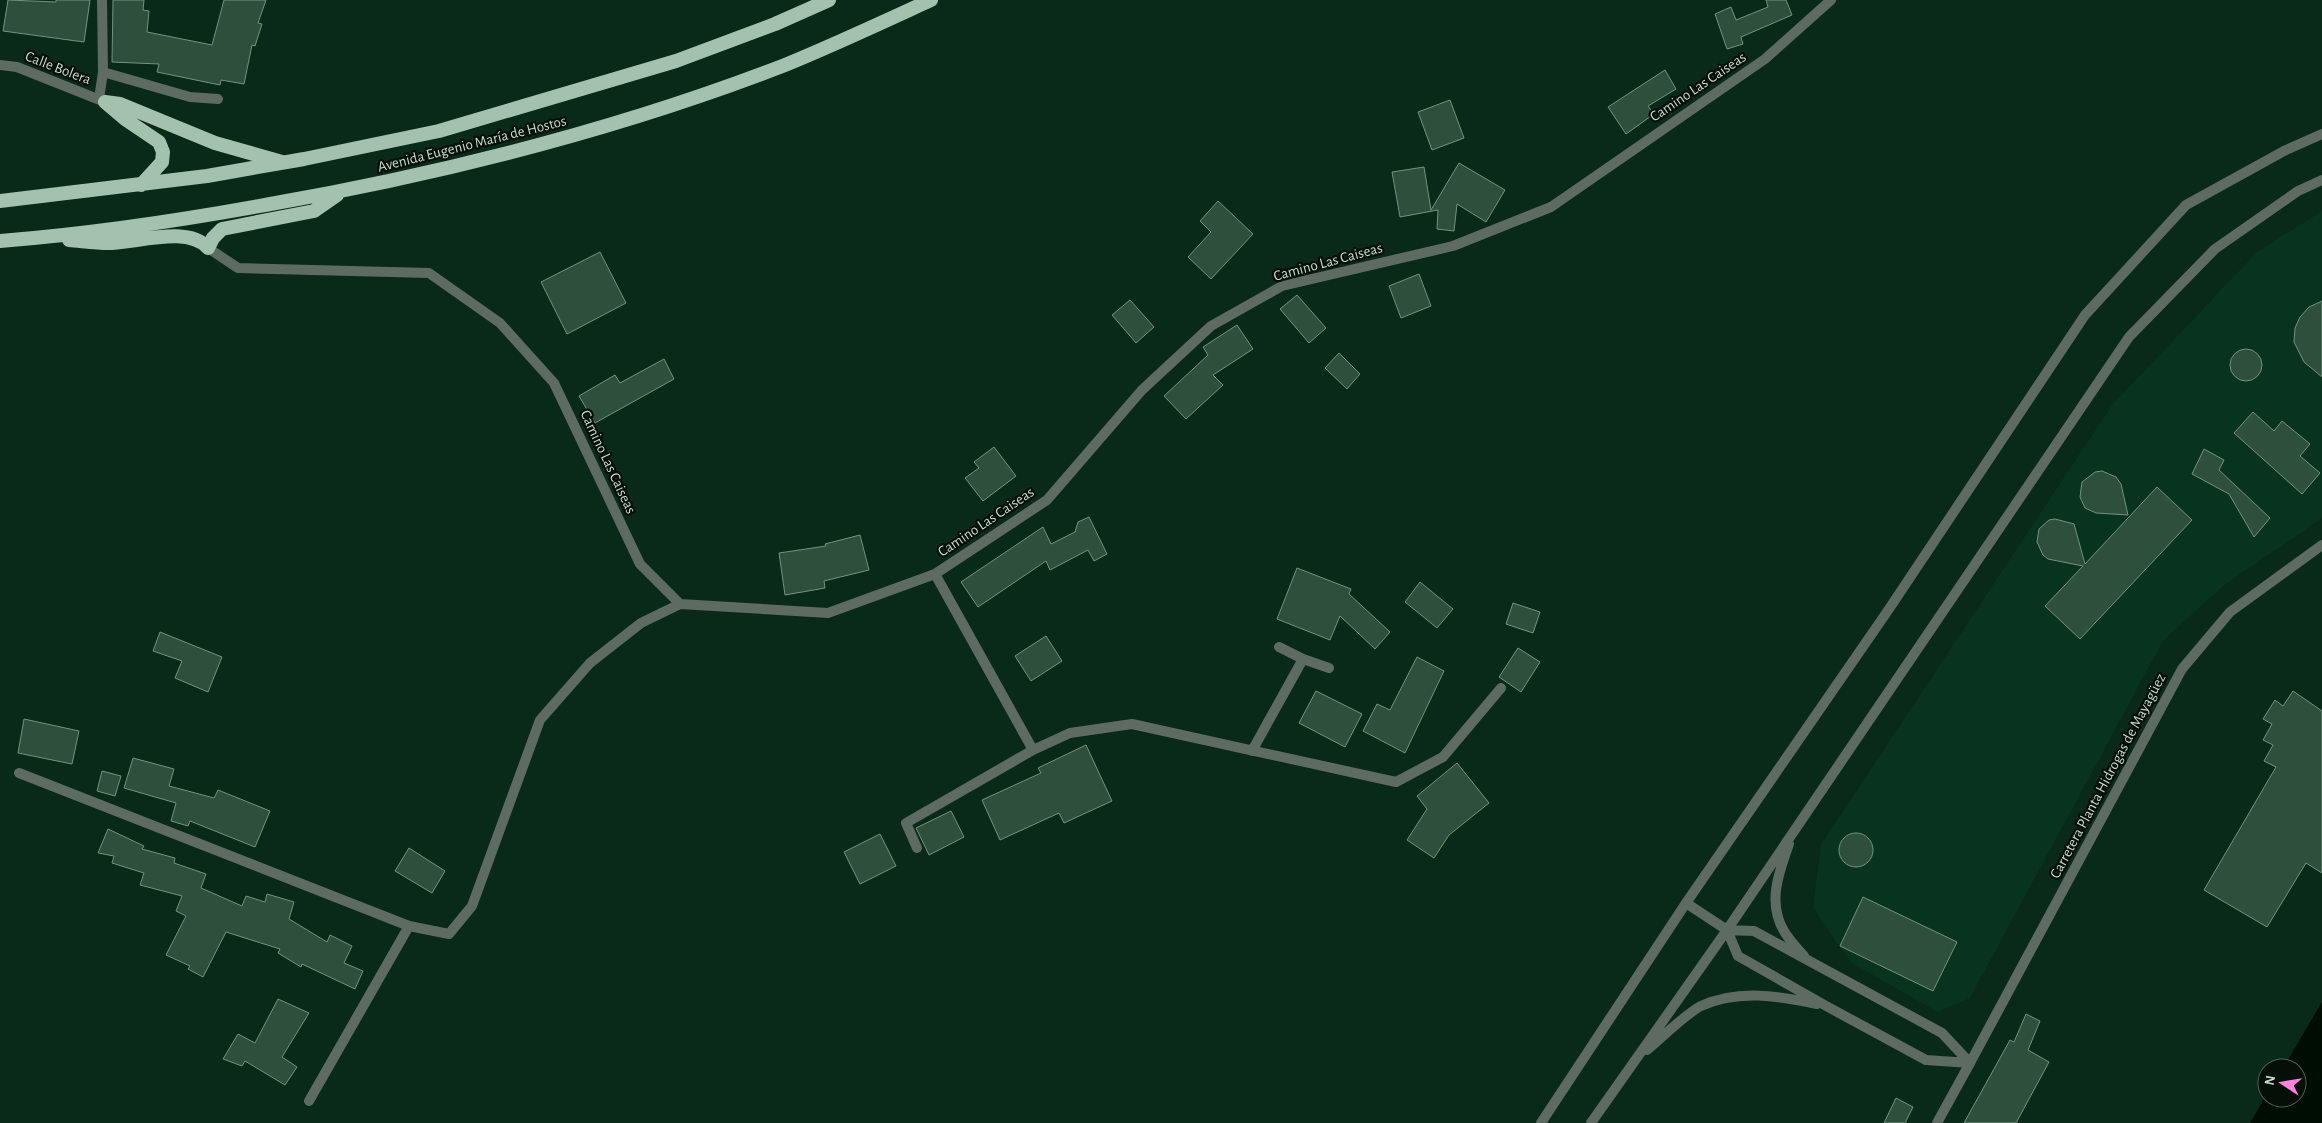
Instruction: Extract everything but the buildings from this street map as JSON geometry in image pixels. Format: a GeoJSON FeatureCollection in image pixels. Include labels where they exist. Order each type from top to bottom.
{"type":"FeatureCollection","features":[{"type":"Feature","properties":{"kind":"highway","name":"Avenida Eugenio María de Hostos"},"geometry":{"type":"LineString","coordinates":[[0,201],[207,176],[285,163],[439,131],[657,67],[775,24],[829,0]]}},
{"type":"Feature","properties":{"kind":"highway","name":"Avenida Eugenio María de Hostos"},"geometry":{"type":"LineString","coordinates":[[0,241],[39,238],[186,219],[418,176],[604,126],[785,64],[931,0]]}},
{"type":"Feature","properties":{"kind":"highway"},"geometry":{"type":"LineString","coordinates":[[102,101],[120,104],[215,143],[285,163]]}},
{"type":"Feature","properties":{"kind":"highway"},"geometry":{"type":"LineString","coordinates":[[102,101],[159,142],[163,152],[162,162],[141,185]]}},
{"type":"Feature","properties":{"kind":"highway"},"geometry":{"type":"LineString","coordinates":[[39,238],[109,243],[179,236],[202,241],[208,248],[213,238],[222,229],[314,211],[341,191]]}},
{"type":"Feature","properties":{"kind":"street"},"geometry":{"type":"LineString","coordinates":[[102,0],[102,101]]}},
{"type":"Feature","properties":{"kind":"street","name":"Camino Las Caiseas"},"geometry":{"type":"LineString","coordinates":[[208,248],[238,268],[429,273],[500,323],[554,382],[640,564],[680,604],[828,613],[934,574],[1047,500],[1142,390],[1211,326],[1282,286],[1453,246],[1551,207],[1765,60],[1831,0]]}},
{"type":"Feature","properties":{"kind":"street","name":"Calle Bolera"},"geometry":{"type":"LineString","coordinates":[[0,65],[16,67],[102,101]]}},
{"type":"Feature","properties":{"kind":"street"},"geometry":{"type":"LineString","coordinates":[[103,72],[190,97],[218,98]]}},
{"type":"Feature","properties":{"kind":"street"},"geometry":{"type":"LineString","coordinates":[[1541,1123],[1686,903],[1894,601],[2085,314],[2186,205],[2286,150],[2322,134]]}},
{"type":"Feature","properties":{"kind":"street"},"geometry":{"type":"LineString","coordinates":[[1592,1123],[1727,930],[2129,337],[2215,249],[2298,191],[2322,180]]}},
{"type":"Feature","properties":{"kind":"street","name":"Carretera Planta Hidrogas de Mayagüez"},"geometry":{"type":"LineString","coordinates":[[1937,1123],[2182,669],[2230,612],[2322,545]]}},
{"type":"Feature","properties":{"kind":"street"},"geometry":{"type":"LineString","coordinates":[[934,574],[1033,750]]}},
{"type":"Feature","properties":{"kind":"street"},"geometry":{"type":"LineString","coordinates":[[19,773],[408,926],[449,934],[472,906],[540,720],[590,663],[641,624],[680,604]]}},
{"type":"Feature","properties":{"kind":"street"},"geometry":{"type":"LineString","coordinates":[[1279,647],[1303,659],[1329,668]]}},
{"type":"Feature","properties":{"kind":"street"},"geometry":{"type":"LineString","coordinates":[[1252,751],[1303,659]]}},
{"type":"Feature","properties":{"kind":"street"},"geometry":{"type":"LineString","coordinates":[[917,848],[906,822],[1033,750],[1070,733],[1132,724],[1396,782],[1443,757],[1501,688]]}},
{"type":"Feature","properties":{"kind":"street"},"geometry":{"type":"LineString","coordinates":[[1794,830],[1776,881],[1776,910],[1783,931],[1807,961]]}},
{"type":"Feature","properties":{"kind":"street"},"geometry":{"type":"LineString","coordinates":[[1686,903],[1727,930],[1754,930],[1807,961],[1942,1033],[1970,1063]]}},
{"type":"Feature","properties":{"kind":"street"},"geometry":{"type":"LineString","coordinates":[[309,1101],[408,926]]}},
{"type":"Feature","properties":{"kind":"street"},"geometry":{"type":"LineString","coordinates":[[1727,930],[1738,956],[1828,1007],[1926,1060],[1970,1063]]}},
{"type":"Feature","properties":{"kind":"street"},"geometry":{"type":"LineString","coordinates":[[1637,1058],[1700,1006],[1736,996],[1777,995],[1828,1007]]}},
{"type":"Feature","properties":{"kind":"shaded area"},"geometry":{"type":"Polygon","coordinates":[[[2322,211],[2322,518],[2223,586],[2163,641],[1970,998],[1938,1012],[1853,964],[1839,946],[1813,907],[1821,844],[2112,405],[2257,252],[2322,211]]]}},
{"type":"Feature","properties":{"kind":"shaded area"},"geometry":{"type":"Polygon","coordinates":[[[2322,1002],[2322,1123],[2250,1123],[2259,1108],[2307,1108],[2307,1058],[2289,1058],[2322,1002]]]}}]}
